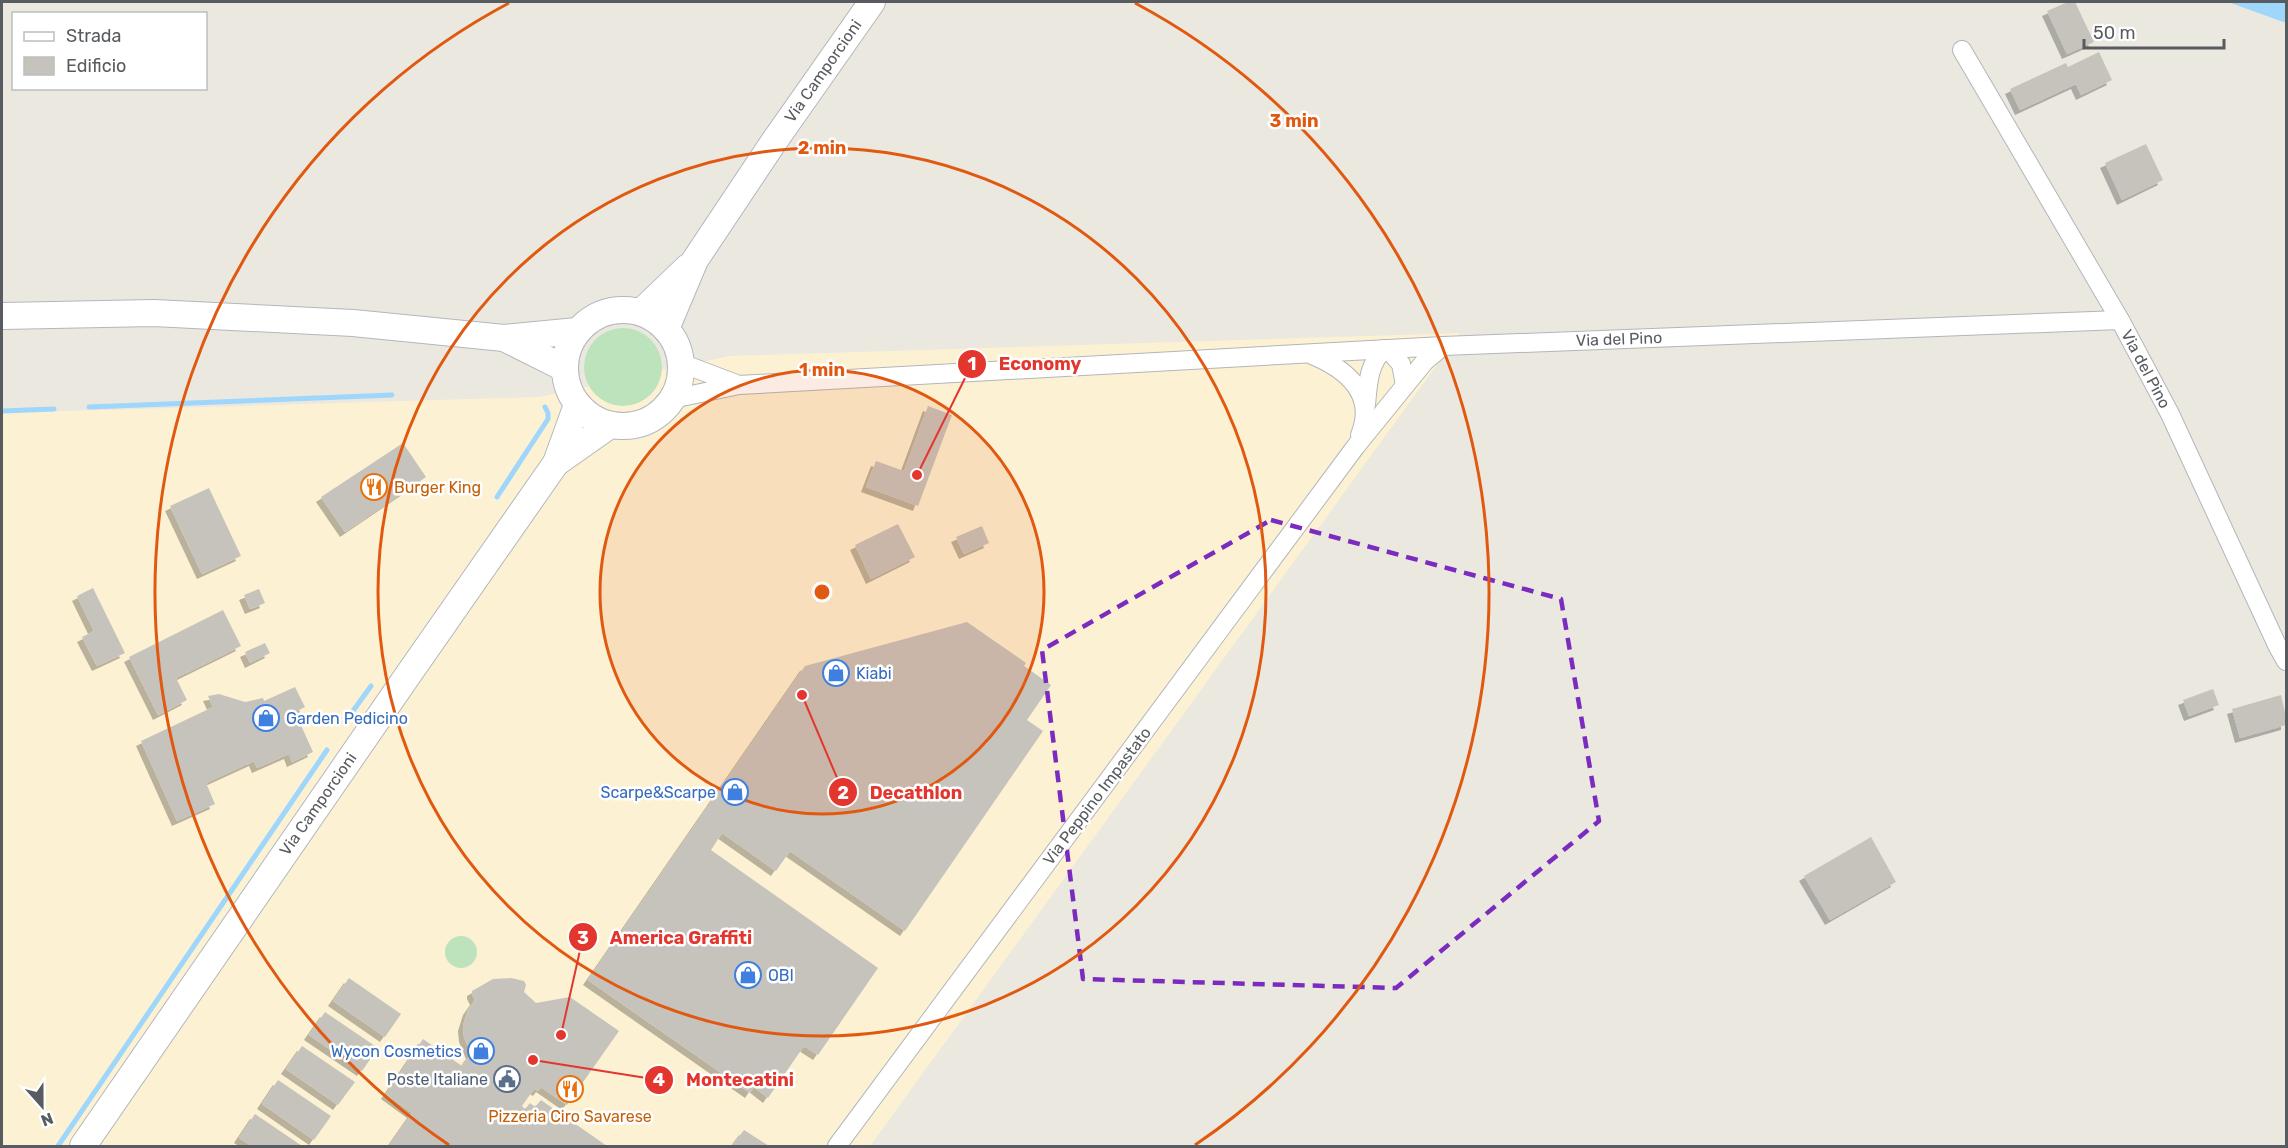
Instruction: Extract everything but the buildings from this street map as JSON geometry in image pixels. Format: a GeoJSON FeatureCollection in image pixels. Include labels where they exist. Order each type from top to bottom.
{"type":"FeatureCollection","features":[{"type":"Feature","properties":{"kind":"main road","name":"Via Camporcioni"},"geometry":{"type":"LineString","coordinates":[[695,260],[872,2]]}},
{"type":"Feature","properties":{"kind":"main road"},"geometry":{"type":"LineString","coordinates":[[641,312],[695,260]]}},
{"type":"Feature","properties":{"kind":"main road"},"geometry":{"type":"LineString","coordinates":[[666,329],[695,260]]}},
{"type":"Feature","properties":{"kind":"main road"},"geometry":{"type":"LineString","coordinates":[[621,309],[650,316],[666,329],[676,345],[681,363],[681,375],[672,399],[656,416],[622,426],[610,425],[592,417],[577,405],[568,388],[564,368],[567,348],[584,324],[601,313],[621,309]]}},
{"type":"Feature","properties":{"kind":"main road"},"geometry":{"type":"LineString","coordinates":[[2,316],[154,313],[353,323],[504,338],[577,331]]}},
{"type":"Feature","properties":{"kind":"main road"},"geometry":{"type":"LineString","coordinates":[[504,338],[564,368]]}},
{"type":"Feature","properties":{"kind":"main road"},"geometry":{"type":"LineString","coordinates":[[556,463],[577,405]]}},
{"type":"Feature","properties":{"kind":"main road"},"geometry":{"type":"LineString","coordinates":[[556,463],[610,425]]}},
{"type":"Feature","properties":{"kind":"main road","name":"Via Camporcioni"},"geometry":{"type":"LineString","coordinates":[[83,1146],[556,463]]}},
{"type":"Feature","properties":{"kind":"street"},"geometry":{"type":"LineString","coordinates":[[1962,50],[2121,320]]}},
{"type":"Feature","properties":{"kind":"street","name":"Via del Pino"},"geometry":{"type":"LineString","coordinates":[[672,399],[739,385],[1386,349],[2121,320],[2170,414],[2286,661]]}},
{"type":"Feature","properties":{"kind":"street","name":"Via Peppino Impastato"},"geometry":{"type":"LineString","coordinates":[[837,1146],[1356,446],[1425,361],[1443,346]]}},
{"type":"Feature","properties":{"kind":"street"},"geometry":{"type":"LineString","coordinates":[[1356,446],[1363,430],[1370,373],[1376,358],[1386,349],[1401,364],[1405,385]]}},
{"type":"Feature","properties":{"kind":"street"},"geometry":{"type":"LineString","coordinates":[[1310,354],[1332,364],[1350,378],[1360,393],[1366,412]]}},
{"type":"Feature","properties":{"kind":"street","name":"Via del Pino"},"geometry":{"type":"LineString","coordinates":[[681,363],[739,385]]}},
{"type":"Feature","properties":{"kind":"highlighted area"},"geometry":{"type":"Polygon","coordinates":[[[1271,520],[1561,599],[1599,821],[1396,988],[1083,979],[1042,650],[1271,520]]]}},
{"type":"Feature","properties":{"kind":"shaded area"},"geometry":{"type":"Polygon","coordinates":[[[1460,333],[870,1146],[2,1146],[2,413],[539,397],[729,356],[1460,333]]]}},
{"type":"Feature","properties":{"kind":"green space"},"geometry":{"type":"Polygon","coordinates":[[[615,328],[631,328],[645,334],[656,345],[662,359],[662,375],[656,389],[645,400],[631,406],[615,406],[601,400],[590,389],[584,375],[584,359],[590,345],[601,334],[615,328]]]}},
{"type":"Feature","properties":{"kind":"green space"},"geometry":{"type":"Polygon","coordinates":[[[461,936],[472,941],[477,952],[472,963],[461,968],[450,963],[445,952],[450,941],[461,936]]]}},
{"type":"Feature","properties":{"kind":"water"},"geometry":{"type":"Polygon","coordinates":[[[2228,2],[2286,2],[2286,23],[2228,2]]]}},
{"type":"Feature","properties":{"kind":"waterway"},"geometry":{"type":"LineString","coordinates":[[89,407],[392,395]]}},
{"type":"Feature","properties":{"kind":"waterway"},"geometry":{"type":"LineString","coordinates":[[497,497],[548,419],[545,407]]}},
{"type":"Feature","properties":{"kind":"waterway"},"geometry":{"type":"LineString","coordinates":[[2,411],[54,409]]}},
{"type":"Feature","properties":{"kind":"waterway"},"geometry":{"type":"LineString","coordinates":[[345,722],[371,686]]}},
{"type":"Feature","properties":{"kind":"waterway"},"geometry":{"type":"LineString","coordinates":[[58,1146],[327,750]]}},
{"type":"Feature","properties":{"kind":"place","name":"Economy"},"geometry":{"type":"Point","coordinates":[917,475]}},
{"type":"Feature","properties":{"kind":"place","name":"Burger King"},"geometry":{"type":"Point","coordinates":[374,487]}},
{"type":"Feature","properties":{"kind":"place","name":"Kiabi"},"geometry":{"type":"Point","coordinates":[836,673]}},
{"type":"Feature","properties":{"kind":"place","name":"Decathlon"},"geometry":{"type":"Point","coordinates":[802,695]}},
{"type":"Feature","properties":{"kind":"place","name":"Garden Pedicino"},"geometry":{"type":"Point","coordinates":[266,718]}},
{"type":"Feature","properties":{"kind":"place","name":"Scarpe&Scarpe"},"geometry":{"type":"Point","coordinates":[735,792]}},
{"type":"Feature","properties":{"kind":"place","name":"OBI"},"geometry":{"type":"Point","coordinates":[748,975]}},
{"type":"Feature","properties":{"kind":"place","name":"America Graffiti"},"geometry":{"type":"Point","coordinates":[561,1035]}},
{"type":"Feature","properties":{"kind":"place","name":"Wycon Cosmetics"},"geometry":{"type":"Point","coordinates":[481,1051]}},
{"type":"Feature","properties":{"kind":"place","name":"Montecatini"},"geometry":{"type":"Point","coordinates":[533,1060]}},
{"type":"Feature","properties":{"kind":"place","name":"Poste Italiane"},"geometry":{"type":"Point","coordinates":[507,1079]}},
{"type":"Feature","properties":{"kind":"place","name":"Pizzeria Ciro Savarese"},"geometry":{"type":"Point","coordinates":[570,1089]}}]}
